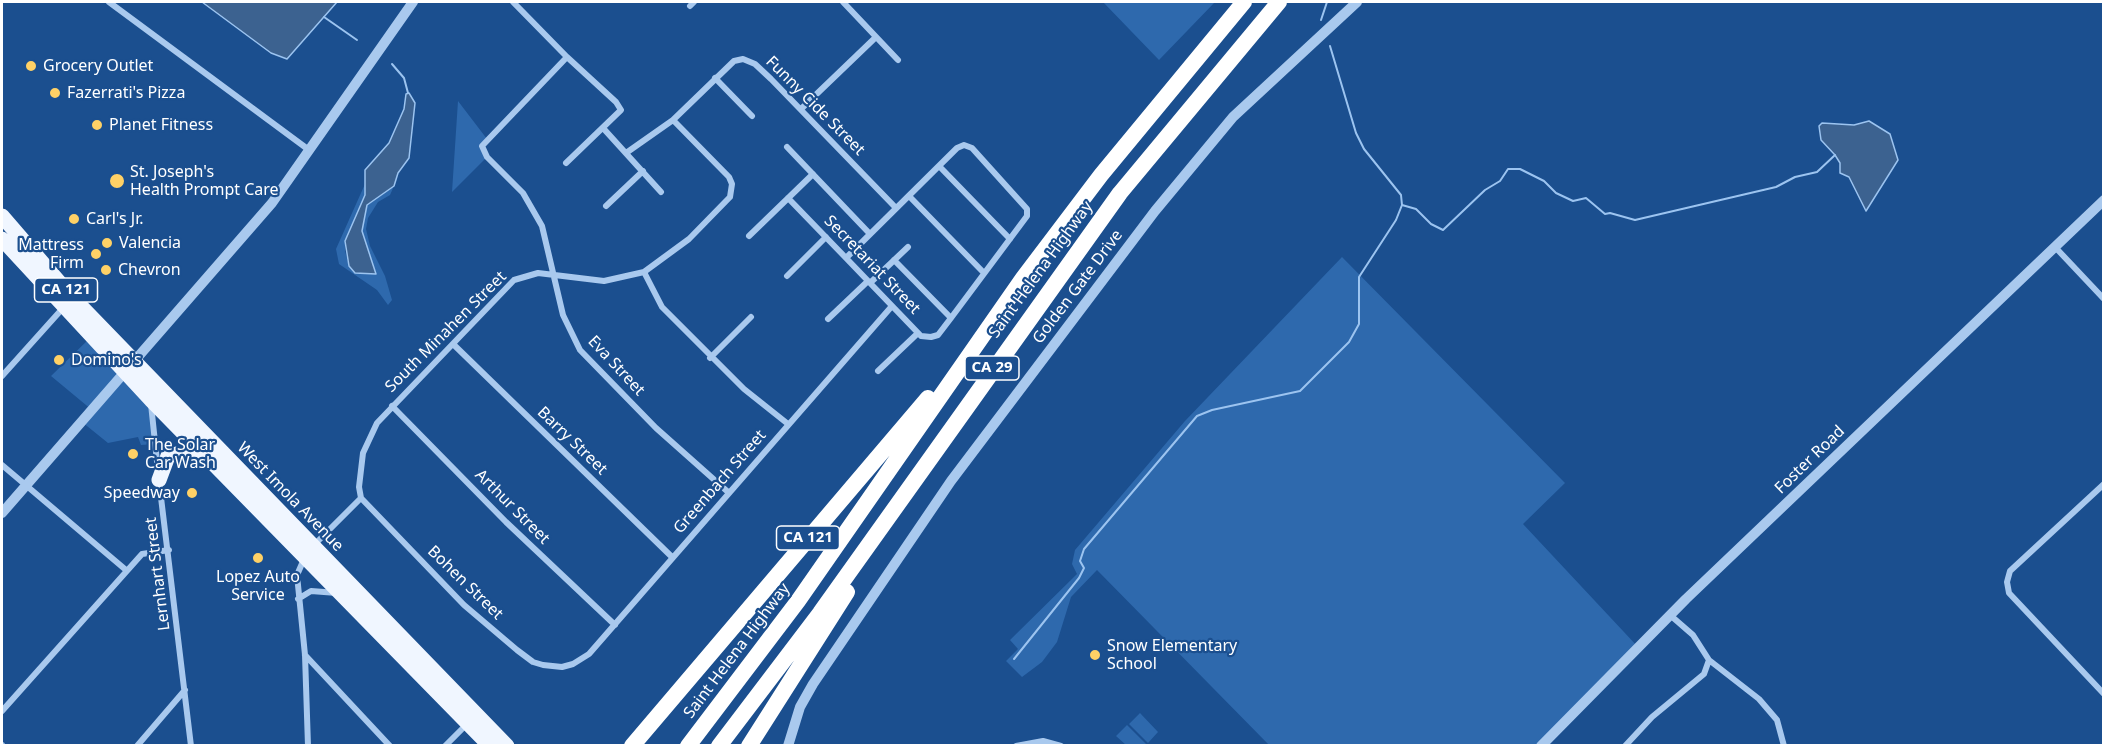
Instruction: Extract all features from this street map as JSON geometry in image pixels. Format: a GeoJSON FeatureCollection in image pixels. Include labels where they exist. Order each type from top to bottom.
{"type":"FeatureCollection","features":[{"type":"Feature","properties":{"kind":"highway","name":"Saint Helena Highway"},"geometry":{"type":"LineString","coordinates":[[688,746],[792,610],[984,331],[1108,167],[1244,2]]}},
{"type":"Feature","properties":{"kind":"highway","name":"Saint Helena Highway"},"geometry":{"type":"LineString","coordinates":[[720,746],[820,614],[996,363],[1120,193],[1279,2]]}},
{"type":"Feature","properties":{"kind":"highway","name":"CA 121"},"geometry":{"type":"LineString","coordinates":[[632,746],[984,331]]}},
{"type":"Feature","properties":{"kind":"highway"},"geometry":{"type":"LineString","coordinates":[[748,746],[996,363]]}},
{"type":"Feature","properties":{"kind":"main road","name":"West Imola Avenue"},"geometry":{"type":"LineString","coordinates":[[2,216],[129,366],[308,552],[339,593],[490,746]]}},
{"type":"Feature","properties":{"kind":"main road","name":"West Imola Avenue"},"geometry":{"type":"LineString","coordinates":[[2,239],[63,308],[129,366],[151,400],[198,449],[308,552],[507,746]]}},
{"type":"Feature","properties":{"kind":"main road"},"geometry":{"type":"LineString","coordinates":[[159,480],[168,456],[198,449]]}},
{"type":"Feature","properties":{"kind":"street"},"geometry":{"type":"LineString","coordinates":[[109,2],[309,150]]}},
{"type":"Feature","properties":{"kind":"street"},"geometry":{"type":"LineString","coordinates":[[2,513],[272,203],[413,2]]}},
{"type":"Feature","properties":{"kind":"street"},"geometry":{"type":"LineString","coordinates":[[513,2],[567,57],[602,88],[621,110],[566,163]]}},
{"type":"Feature","properties":{"kind":"street"},"geometry":{"type":"LineString","coordinates":[[843,2],[898,60]]}},
{"type":"Feature","properties":{"kind":"street","name":"Golden Gate Drive"},"geometry":{"type":"LineString","coordinates":[[788,746],[800,707],[813,684],[945,490],[1140,230],[1233,117],[1357,2]]}},
{"type":"Feature","properties":{"kind":"street"},"geometry":{"type":"LineString","coordinates":[[801,109],[876,37]]}},
{"type":"Feature","properties":{"kind":"street","name":"Eva Street"},"geometry":{"type":"LineString","coordinates":[[567,57],[482,146],[487,157],[523,193],[542,226],[563,315],[580,350],[656,428],[728,492]]}},
{"type":"Feature","properties":{"kind":"street","name":"Funny Cide Street"},"geometry":{"type":"LineString","coordinates":[[626,153],[673,120],[734,60],[743,59],[755,63],[896,208]]}},
{"type":"Feature","properties":{"kind":"street"},"geometry":{"type":"LineString","coordinates":[[715,78],[752,116]]}},
{"type":"Feature","properties":{"kind":"street","name":"South Minahen Street"},"geometry":{"type":"LineString","coordinates":[[361,498],[363,453],[377,423],[513,280],[531,274],[604,281],[644,272],[689,239],[730,197],[732,184],[729,177],[673,120]]}},
{"type":"Feature","properties":{"kind":"street"},"geometry":{"type":"LineString","coordinates":[[603,128],[661,192]]}},
{"type":"Feature","properties":{"kind":"street","name":"Secretariat Street"},"geometry":{"type":"LineString","coordinates":[[788,198],[921,336],[938,335],[1027,216],[1023,202],[972,148],[964,145],[957,148],[940,166]]}},
{"type":"Feature","properties":{"kind":"street"},"geometry":{"type":"LineString","coordinates":[[787,147],[870,234]]}},
{"type":"Feature","properties":{"kind":"street"},"geometry":{"type":"LineString","coordinates":[[846,258],[940,166],[1010,239]]}},
{"type":"Feature","properties":{"kind":"street"},"geometry":{"type":"LineString","coordinates":[[606,206],[642,171]]}},
{"type":"Feature","properties":{"kind":"street"},"geometry":{"type":"LineString","coordinates":[[749,236],[813,174]]}},
{"type":"Feature","properties":{"kind":"street"},"geometry":{"type":"LineString","coordinates":[[909,196],[984,273]]}},
{"type":"Feature","properties":{"kind":"street","name":"Foster Road"},"geometry":{"type":"LineString","coordinates":[[1541,746],[1670,615],[2103,200]]}},
{"type":"Feature","properties":{"kind":"street"},"geometry":{"type":"LineString","coordinates":[[787,276],[826,237]]}},
{"type":"Feature","properties":{"kind":"street"},"geometry":{"type":"LineString","coordinates":[[828,319],[908,247]]}},
{"type":"Feature","properties":{"kind":"street"},"geometry":{"type":"LineString","coordinates":[[2055,247],[2103,299]]}},
{"type":"Feature","properties":{"kind":"street"},"geometry":{"type":"LineString","coordinates":[[894,260],[951,318]]}},
{"type":"Feature","properties":{"kind":"street"},"geometry":{"type":"LineString","coordinates":[[644,272],[662,307],[710,358],[788,424]]}},
{"type":"Feature","properties":{"kind":"street","name":"Greenbach Street"},"geometry":{"type":"LineString","coordinates":[[562,667],[589,654],[892,306]]}},
{"type":"Feature","properties":{"kind":"street"},"geometry":{"type":"LineString","coordinates":[[2,376],[63,308]]}},
{"type":"Feature","properties":{"kind":"street"},"geometry":{"type":"LineString","coordinates":[[710,358],[751,317]]}},
{"type":"Feature","properties":{"kind":"street"},"geometry":{"type":"LineString","coordinates":[[878,371],[918,333]]}},
{"type":"Feature","properties":{"kind":"street","name":"Barry Street"},"geometry":{"type":"LineString","coordinates":[[453,344],[672,557]]}},
{"type":"Feature","properties":{"kind":"street","name":"Lernhart Street"},"geometry":{"type":"LineString","coordinates":[[151,400],[191,746]]}},
{"type":"Feature","properties":{"kind":"street","name":"Arthur Street"},"geometry":{"type":"LineString","coordinates":[[392,406],[506,522],[615,625]]}},
{"type":"Feature","properties":{"kind":"street"},"geometry":{"type":"LineString","coordinates":[[2,465],[126,570]]}},
{"type":"Feature","properties":{"kind":"street"},"geometry":{"type":"LineString","coordinates":[[2103,484],[2010,571],[2007,582],[2009,594],[2103,694]]}},
{"type":"Feature","properties":{"kind":"street"},"geometry":{"type":"LineString","coordinates":[[308,746],[305,655],[297,575],[308,552],[361,498]]}},
{"type":"Feature","properties":{"kind":"street","name":"Bohen Street"},"geometry":{"type":"LineString","coordinates":[[361,498],[464,605],[517,650],[533,662],[562,667]]}},
{"type":"Feature","properties":{"kind":"street"},"geometry":{"type":"LineString","coordinates":[[2,711],[142,554],[169,550]]}},
{"type":"Feature","properties":{"kind":"street"},"geometry":{"type":"LineString","coordinates":[[298,599],[311,591],[339,593]]}},
{"type":"Feature","properties":{"kind":"street"},"geometry":{"type":"LineString","coordinates":[[1670,615],[1692,635],[1709,660],[1759,699],[1777,720],[1784,746]]}},
{"type":"Feature","properties":{"kind":"street"},"geometry":{"type":"LineString","coordinates":[[305,655],[390,746]]}},
{"type":"Feature","properties":{"kind":"street"},"geometry":{"type":"LineString","coordinates":[[1625,746],[1652,717],[1704,674],[1709,660]]}},
{"type":"Feature","properties":{"kind":"street"},"geometry":{"type":"LineString","coordinates":[[137,746],[185,690]]}},
{"type":"Feature","properties":{"kind":"street"},"geometry":{"type":"LineString","coordinates":[[445,746],[468,723]]}},
{"type":"Feature","properties":{"kind":"street"},"geometry":{"type":"LineString","coordinates":[[1016,746],[1043,741],[1061,746]]}},
{"type":"Feature","properties":{"kind":"shaded area"},"geometry":{"type":"Polygon","coordinates":[[[202,2],[337,2],[287,59],[271,53],[202,2]]]}},
{"type":"Feature","properties":{"kind":"shaded area"},"geometry":{"type":"Polygon","coordinates":[[[1103,2],[1215,2],[1159,60],[1103,2]]]}},
{"type":"Feature","properties":{"kind":"shaded area"},"geometry":{"type":"Polygon","coordinates":[[[409,93],[415,103],[409,158],[398,173],[394,186],[367,205],[362,231],[376,274],[355,273],[349,266],[345,241],[365,195],[365,170],[389,143],[404,109],[406,94],[409,93]]]}},
{"type":"Feature","properties":{"kind":"shaded area"},"geometry":{"type":"Polygon","coordinates":[[[458,101],[487,139],[482,146],[487,157],[452,192],[458,101]]]}},
{"type":"Feature","properties":{"kind":"shaded area"},"geometry":{"type":"Polygon","coordinates":[[[1869,121],[1890,134],[1898,160],[1866,211],[1849,177],[1840,173],[1840,163],[1821,140],[1819,126],[1822,123],[1854,125],[1869,121]]]}},
{"type":"Feature","properties":{"kind":"shaded area"},"geometry":{"type":"Polygon","coordinates":[[[365,184],[365,195],[345,241],[345,251],[349,266],[376,273],[362,231],[367,205],[394,186],[390,195],[378,202],[368,218],[366,229],[370,246],[385,276],[392,300],[388,305],[377,290],[339,264],[336,249],[365,184]]]}},
{"type":"Feature","properties":{"kind":"shaded area"},"geometry":{"type":"Polygon","coordinates":[[[1342,257],[1565,483],[1523,524],[1638,647],[1541,746],[1269,745],[1097,570],[1071,597],[1057,642],[1042,662],[1022,677],[1006,661],[1018,649],[1010,640],[1077,574],[1072,564],[1075,550],[1185,421],[1342,257]]]}},
{"type":"Feature","properties":{"kind":"shaded area"},"geometry":{"type":"Polygon","coordinates":[[[91,337],[151,400],[154,444],[141,445],[138,437],[108,443],[82,422],[92,410],[51,376],[91,337]]]}},
{"type":"Feature","properties":{"kind":"shaded area"},"geometry":{"type":"Polygon","coordinates":[[[1140,713],[1158,732],[1148,743],[1129,724],[1140,713]]]}},
{"type":"Feature","properties":{"kind":"shaded area"},"geometry":{"type":"Polygon","coordinates":[[[1127,725],[1146,744],[1126,745],[1116,736],[1127,725]]]}},
{"type":"Feature","properties":{"kind":"waterway"},"geometry":{"type":"LineString","coordinates":[[1321,20],[1327,2]]}},
{"type":"Feature","properties":{"kind":"waterway"},"geometry":{"type":"LineString","coordinates":[[324,17],[357,40]]}},
{"type":"Feature","properties":{"kind":"waterway"},"geometry":{"type":"LineString","coordinates":[[1330,46],[1356,133],[1364,149],[1401,195],[1402,205]]}},
{"type":"Feature","properties":{"kind":"waterway"},"geometry":{"type":"LineString","coordinates":[[392,64],[404,78],[408,93]]}},
{"type":"Feature","properties":{"kind":"waterway"},"geometry":{"type":"LineString","coordinates":[[1014,659],[1079,578],[1084,568],[1080,561],[1084,549],[1197,416],[1212,410],[1300,391],[1349,342],[1359,324],[1359,277],[1396,220],[1402,205],[1416,209],[1431,224],[1443,230],[1485,190],[1500,181],[1508,169],[1520,169],[1544,181],[1556,193],[1573,201],[1586,198],[1605,214],[1610,213],[1635,220],[1776,187],[1795,177],[1817,172],[1835,155]]}},
{"type":"Feature","properties":{"kind":"place","name":"Grocery Outlet"},"geometry":{"type":"Point","coordinates":[31,66]}},
{"type":"Feature","properties":{"kind":"place","name":"Fazerrati's Pizza"},"geometry":{"type":"Point","coordinates":[55,93]}},
{"type":"Feature","properties":{"kind":"place","name":"Planet Fitness"},"geometry":{"type":"Point","coordinates":[97,125]}},
{"type":"Feature","properties":{"kind":"place","name":"St. Joseph's Health Prompt Care"},"geometry":{"type":"Point","coordinates":[117,181]}},
{"type":"Feature","properties":{"kind":"place","name":"Carl's Jr."},"geometry":{"type":"Point","coordinates":[74,219]}},
{"type":"Feature","properties":{"kind":"place","name":"Valencia"},"geometry":{"type":"Point","coordinates":[107,243]}},
{"type":"Feature","properties":{"kind":"place","name":"Mattress Firm"},"geometry":{"type":"Point","coordinates":[96,254]}},
{"type":"Feature","properties":{"kind":"place","name":"Chevron"},"geometry":{"type":"Point","coordinates":[106,270]}},
{"type":"Feature","properties":{"kind":"place","name":"Domino's"},"geometry":{"type":"Point","coordinates":[59,360]}},
{"type":"Feature","properties":{"kind":"place","name":"The Solar Car Wash"},"geometry":{"type":"Point","coordinates":[133,454]}},
{"type":"Feature","properties":{"kind":"place","name":"Speedway"},"geometry":{"type":"Point","coordinates":[192,493]}},
{"type":"Feature","properties":{"kind":"place","name":"Lopez Auto Service"},"geometry":{"type":"Point","coordinates":[258,558]}},
{"type":"Feature","properties":{"kind":"place","name":"Snow Elementary School"},"geometry":{"type":"Point","coordinates":[1095,655]}}]}
